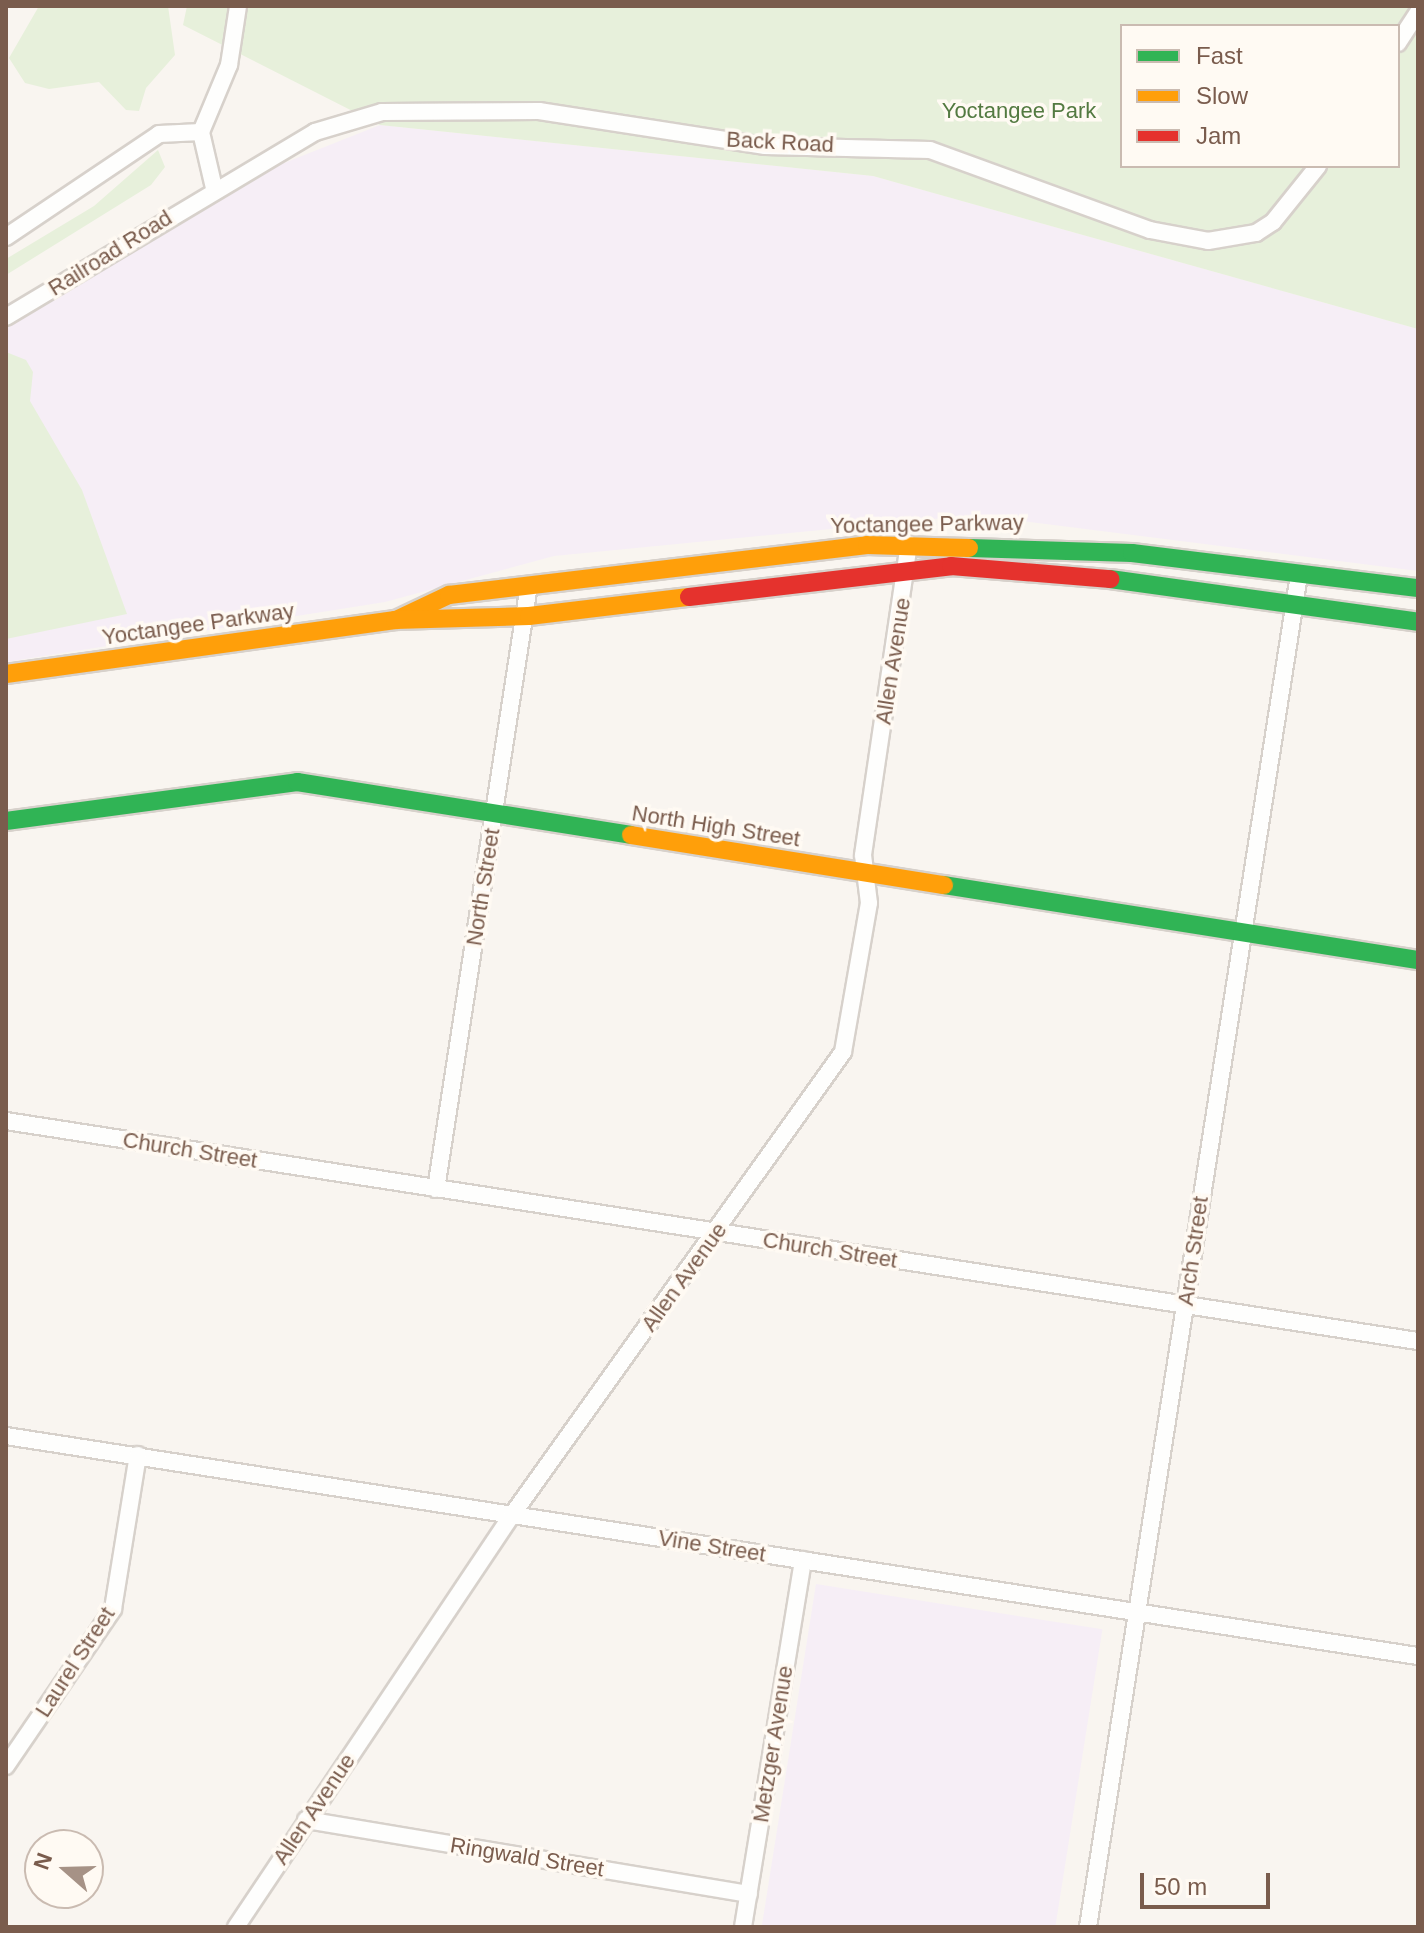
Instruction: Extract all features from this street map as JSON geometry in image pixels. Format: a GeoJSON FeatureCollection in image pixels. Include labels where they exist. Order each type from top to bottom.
{"type":"FeatureCollection","features":[{"type":"Feature","properties":{"kind":"street"},"geometry":{"type":"LineString","coordinates":[[214,188],[201,132],[229,65],[238,6]]}},
{"type":"Feature","properties":{"kind":"street"},"geometry":{"type":"LineString","coordinates":[[1400,40],[1418,12]]}},
{"type":"Feature","properties":{"kind":"street","name":"Back Road"},"geometry":{"type":"LineString","coordinates":[[214,188],[315,132],[426,108],[582,114],[765,146],[930,150],[1150,230],[1208,241],[1256,233],[1273,222],[1316,168]]}},
{"type":"Feature","properties":{"kind":"street"},"geometry":{"type":"LineString","coordinates":[[6,237],[159,134],[201,132]]}},
{"type":"Feature","properties":{"kind":"street","name":"Railroad Road"},"geometry":{"type":"LineString","coordinates":[[6,317],[214,188]]}},
{"type":"Feature","properties":{"kind":"street","name":"Allen Avenue"},"geometry":{"type":"LineString","coordinates":[[236,1927],[512,1515],[717,1233],[843,1052],[869,903],[865,875],[909,544]]}},
{"type":"Feature","properties":{"kind":"street","name":"Yoctangee Parkway"},"geometry":{"type":"LineString","coordinates":[[395,620],[449,595],[909,544],[1117,551],[1418,588]]}},
{"type":"Feature","properties":{"kind":"street","name":"Yoctangee Parkway"},"geometry":{"type":"LineString","coordinates":[[6,674],[395,620],[529,616],[1010,566],[1295,602],[1418,622]]}},
{"type":"Feature","properties":{"kind":"street","name":"Arch Street"},"geometry":{"type":"LineString","coordinates":[[1088,1927],[1186,1306],[1239,929],[1299,575]]}},
{"type":"Feature","properties":{"kind":"street","name":"North Street"},"geometry":{"type":"LineString","coordinates":[[436,1189],[494,813],[529,616],[529,585]]}},
{"type":"Feature","properties":{"kind":"street","name":"North High Street"},"geometry":{"type":"LineString","coordinates":[[6,821],[297,782],[865,875],[1239,929],[1418,960]]}},
{"type":"Feature","properties":{"kind":"street","name":"Church Street"},"geometry":{"type":"LineString","coordinates":[[6,1121],[1418,1341]]}},
{"type":"Feature","properties":{"kind":"street","name":"Vine Street"},"geometry":{"type":"LineString","coordinates":[[6,1436],[1135,1615],[1418,1656]]}},
{"type":"Feature","properties":{"kind":"street","name":"Laurel Street"},"geometry":{"type":"LineString","coordinates":[[6,1766],[113,1609],[138,1455]]}},
{"type":"Feature","properties":{"kind":"street","name":"Metzger Avenue"},"geometry":{"type":"LineString","coordinates":[[743,1927],[803,1560]]}},
{"type":"Feature","properties":{"kind":"street","name":"Ringwald Street"},"geometry":{"type":"LineString","coordinates":[[306,1820],[749,1894]]}},
{"type":"Feature","properties":{"kind":"shaded area"},"geometry":{"type":"Polygon","coordinates":[[[380,125],[873,176],[1418,329],[1418,571],[974,515],[554,556],[385,602],[6,662],[6,327],[244,179],[380,125]]]}},
{"type":"Feature","properties":{"kind":"shaded area"},"geometry":{"type":"Polygon","coordinates":[[[816,1584],[1102,1629],[1055,1927],[762,1927],[816,1584]]]}},
{"type":"Feature","properties":{"kind":"green space"},"geometry":{"type":"Polygon","coordinates":[[[39,6],[168,6],[175,55],[146,88],[139,111],[126,110],[99,82],[49,89],[25,83],[9,58],[39,6]]]}},
{"type":"Feature","properties":{"kind":"green space","name":"Yoctangee Park"},"geometry":{"type":"Polygon","coordinates":[[[187,6],[1418,6],[1418,329],[873,176],[380,125],[183,25],[187,6]]]}},
{"type":"Feature","properties":{"kind":"green space"},"geometry":{"type":"Polygon","coordinates":[[[158,150],[165,167],[151,185],[6,275],[6,259],[94,206],[158,150]]]}},
{"type":"Feature","properties":{"kind":"green space"},"geometry":{"type":"Polygon","coordinates":[[[6,352],[26,360],[33,372],[30,401],[82,490],[127,614],[6,639],[6,352]]]}},
{"type":"Feature","properties":{"kind":"traffic: fast"},"geometry":{"type":"LineString","coordinates":[[969,548],[1132,553],[1418,588]]}},
{"type":"Feature","properties":{"kind":"traffic: fast"},"geometry":{"type":"LineString","coordinates":[[1110,579],[1418,622]]}},
{"type":"Feature","properties":{"kind":"traffic: fast"},"geometry":{"type":"LineString","coordinates":[[6,821],[297,782],[631,835]]}},
{"type":"Feature","properties":{"kind":"traffic: fast"},"geometry":{"type":"LineString","coordinates":[[944,885],[1418,960]]}},
{"type":"Feature","properties":{"kind":"traffic: slow"},"geometry":{"type":"LineString","coordinates":[[396,620],[449,595],[867,545],[969,548]]}},
{"type":"Feature","properties":{"kind":"traffic: slow"},"geometry":{"type":"LineString","coordinates":[[6,674],[395,620],[529,616],[689,597]]}},
{"type":"Feature","properties":{"kind":"traffic: slow"},"geometry":{"type":"LineString","coordinates":[[631,835],[944,885]]}},
{"type":"Feature","properties":{"kind":"traffic: jam"},"geometry":{"type":"LineString","coordinates":[[689,597],[951,566],[1110,579]]}}]}
